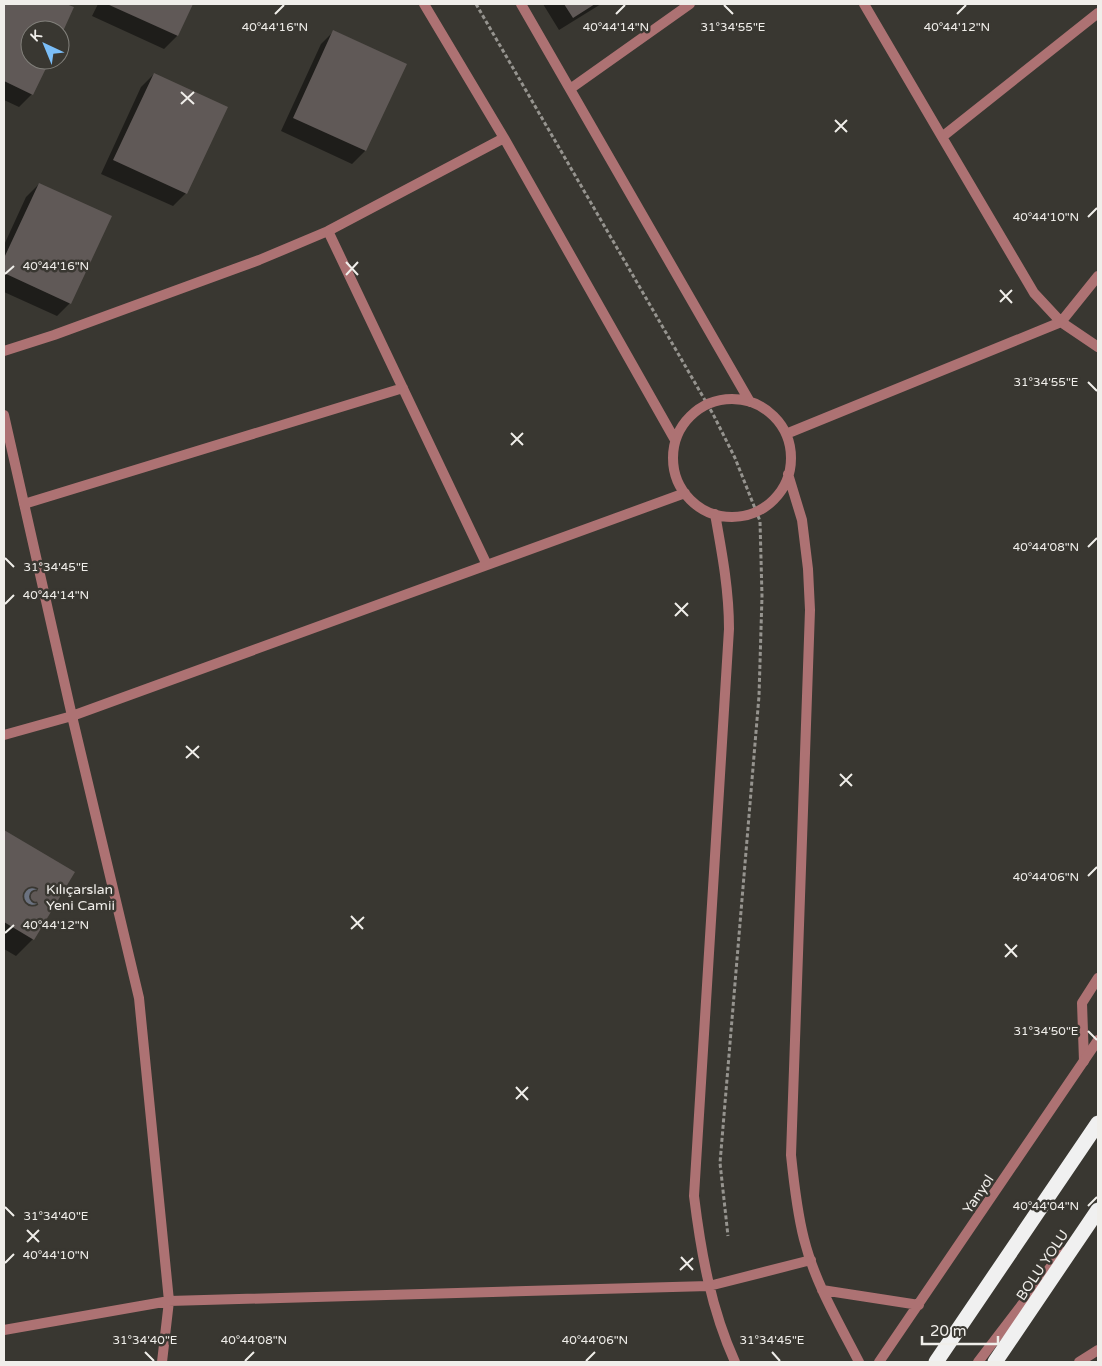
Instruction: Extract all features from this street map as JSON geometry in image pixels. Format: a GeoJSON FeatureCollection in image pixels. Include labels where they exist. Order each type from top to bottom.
{"type":"FeatureCollection","features":[{"type":"Feature","properties":{"kind":"highway"},"geometry":{"type":"LineString","coordinates":[[936,1362],[1098,1122]]}},
{"type":"Feature","properties":{"kind":"highway","name":"BOLU YOLU"},"geometry":{"type":"LineString","coordinates":[[995,1362],[1098,1210]]}},
{"type":"Feature","properties":{"kind":"street"},"geometry":{"type":"LineString","coordinates":[[424,4],[504,138],[676,440]]}},
{"type":"Feature","properties":{"kind":"street"},"geometry":{"type":"LineString","coordinates":[[522,4],[750,402]]}},
{"type":"Feature","properties":{"kind":"street"},"geometry":{"type":"LineString","coordinates":[[570,90],[690,4]]}},
{"type":"Feature","properties":{"kind":"street"},"geometry":{"type":"LineString","coordinates":[[864,4],[1034,293],[1060,322],[1098,347]]}},
{"type":"Feature","properties":{"kind":"street"},"geometry":{"type":"LineString","coordinates":[[942,137],[1098,14]]}},
{"type":"Feature","properties":{"kind":"street"},"geometry":{"type":"LineString","coordinates":[[4,351],[54,335],[259,260],[328,231],[504,138]]}},
{"type":"Feature","properties":{"kind":"street"},"geometry":{"type":"LineString","coordinates":[[328,231],[487,565]]}},
{"type":"Feature","properties":{"kind":"street"},"geometry":{"type":"LineString","coordinates":[[786,434],[1060,322],[1098,276]]}},
{"type":"Feature","properties":{"kind":"street"},"geometry":{"type":"LineString","coordinates":[[24,504],[403,388]]}},
{"type":"Feature","properties":{"kind":"street"},"geometry":{"type":"LineString","coordinates":[[739,399],[750,402],[758,405],[774,417],[786,434],[791,454],[788,474],[781,491],[768,504],[756,511],[733,516],[715,514],[698,506],[685,493],[676,477],[672,459],[676,440],[684,422],[700,408],[718,400],[739,399]]}},
{"type":"Feature","properties":{"kind":"street"},"geometry":{"type":"LineString","coordinates":[[4,414],[72,716],[139,998],[168,1301],[162,1362]]}},
{"type":"Feature","properties":{"kind":"street"},"geometry":{"type":"LineString","coordinates":[[788,474],[802,520],[808,569],[810,610],[792,1155],[796,1201],[804,1241],[822,1290],[859,1362]]}},
{"type":"Feature","properties":{"kind":"street"},"geometry":{"type":"LineString","coordinates":[[4,735],[72,716],[685,493]]}},
{"type":"Feature","properties":{"kind":"street"},"geometry":{"type":"LineString","coordinates":[[715,514],[729,603],[729,629],[694,1196],[708,1286],[735,1362]]}},
{"type":"Feature","properties":{"kind":"street"},"geometry":{"type":"LineString","coordinates":[[1084,1061],[1082,1003],[1098,978]]}},
{"type":"Feature","properties":{"kind":"street","name":"Yanyol"},"geometry":{"type":"LineString","coordinates":[[879,1362],[1098,1040]]}},
{"type":"Feature","properties":{"kind":"street"},"geometry":{"type":"LineString","coordinates":[[978,1362],[1098,1203]]}},
{"type":"Feature","properties":{"kind":"street"},"geometry":{"type":"LineString","coordinates":[[4,1330],[168,1301],[708,1286],[811,1260]]}},
{"type":"Feature","properties":{"kind":"street"},"geometry":{"type":"LineString","coordinates":[[822,1290],[919,1305]]}},
{"type":"Feature","properties":{"kind":"street"},"geometry":{"type":"LineString","coordinates":[[1079,1362],[1098,1350]]}},
{"type":"Feature","properties":{"kind":"path"},"geometry":{"type":"LineString","coordinates":[[476,4],[707,405],[735,458],[760,521],[762,596],[759,696],[720,1163],[728,1236]]}},
{"type":"Feature","properties":{"kind":"building"},"geometry":{"type":"Polygon","coordinates":[[[4,4],[66,4],[74,7],[68,20],[20,20],[20,70],[45,70],[33,95],[4,81],[4,4]]]}},
{"type":"Feature","properties":{"kind":"building"},"geometry":{"type":"Polygon","coordinates":[[[107,4],[193,4],[178,36],[107,4]]]}},
{"type":"Feature","properties":{"kind":"building"},"geometry":{"type":"Polygon","coordinates":[[[564,4],[595,4],[573,18],[564,4]]]}},
{"type":"Feature","properties":{"kind":"building"},"geometry":{"type":"Polygon","coordinates":[[[333,30],[407,64],[366,151],[293,118],[333,30]]]}},
{"type":"Feature","properties":{"kind":"building"},"geometry":{"type":"Polygon","coordinates":[[[154,73],[228,107],[187,194],[113,160],[154,73]]]}},
{"type":"Feature","properties":{"kind":"building"},"geometry":{"type":"Polygon","coordinates":[[[39,183],[112,216],[71,304],[4,273],[4,258],[39,183]]]}},
{"type":"Feature","properties":{"kind":"building","name":"Kılıçarslan Yeni Camii"},"geometry":{"type":"Polygon","coordinates":[[[4,830],[75,872],[34,940],[4,922],[4,830]]]}},
{"type":"Feature","properties":{"kind":"place","name":"Kılıçarslan Yeni Camii"},"geometry":{"type":"Point","coordinates":[32,897]}}]}
